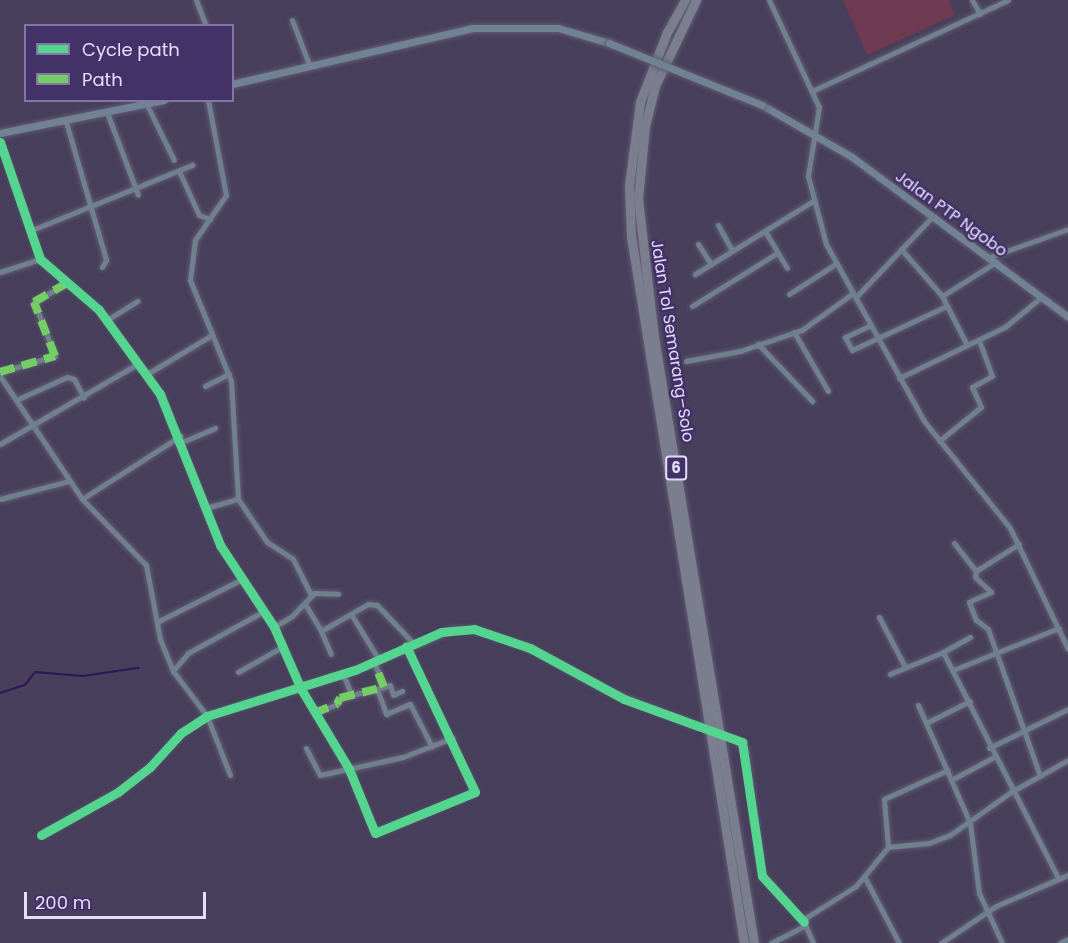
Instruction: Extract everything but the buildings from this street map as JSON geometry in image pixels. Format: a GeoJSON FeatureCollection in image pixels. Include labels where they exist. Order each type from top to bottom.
{"type":"FeatureCollection","features":[{"type":"Feature","properties":{"kind":"highway","name":"Jalan Tol Semarang–Solo"},"geometry":{"type":"LineString","coordinates":[[685,0],[667,32],[640,102],[629,186],[631,236],[744,943]]}},
{"type":"Feature","properties":{"kind":"highway","name":"Jalan Tol Semarang–Solo"},"geometry":{"type":"LineString","coordinates":[[696,0],[656,86],[645,126],[638,200],[654,337],[754,943]]}},
{"type":"Feature","properties":{"kind":"main road","name":"Jalan PTP Ngobo"},"geometry":{"type":"LineString","coordinates":[[234,84],[310,67],[441,32],[472,28],[558,28],[609,43],[762,105],[816,134],[993,260],[1040,298],[1068,317]]}},
{"type":"Feature","properties":{"kind":"main road"},"geometry":{"type":"LineString","coordinates":[[0,133],[108,115],[158,102]]}},
{"type":"Feature","properties":{"kind":"street"},"geometry":{"type":"LineString","coordinates":[[196,0],[205,24]]}},
{"type":"Feature","properties":{"kind":"street"},"geometry":{"type":"LineString","coordinates":[[769,0],[820,110],[808,170],[813,201],[837,263],[899,378],[939,441],[995,506],[1019,544],[1067,641],[1068,649]]}},
{"type":"Feature","properties":{"kind":"street"},"geometry":{"type":"LineString","coordinates":[[972,0],[980,14]]}},
{"type":"Feature","properties":{"kind":"street"},"geometry":{"type":"LineString","coordinates":[[812,91],[1004,1]]}},
{"type":"Feature","properties":{"kind":"street"},"geometry":{"type":"LineString","coordinates":[[292,20],[310,67]]}},
{"type":"Feature","properties":{"kind":"street"},"geometry":{"type":"LineString","coordinates":[[208,102],[226,189],[225,200],[195,240],[189,269],[195,298],[229,375],[238,499],[267,542],[293,559],[311,595]]}},
{"type":"Feature","properties":{"kind":"street"},"geometry":{"type":"LineString","coordinates":[[147,105],[174,160]]}},
{"type":"Feature","properties":{"kind":"street"},"geometry":{"type":"LineString","coordinates":[[108,115],[138,195]]}},
{"type":"Feature","properties":{"kind":"street"},"geometry":{"type":"LineString","coordinates":[[66,122],[106,260],[102,267]]}},
{"type":"Feature","properties":{"kind":"street"},"geometry":{"type":"LineString","coordinates":[[0,142],[32,230],[40,259],[107,320],[147,374],[181,439],[220,545],[273,627],[301,689],[349,769],[372,830],[377,832],[473,795],[452,738],[406,646]]}},
{"type":"Feature","properties":{"kind":"street"},"geometry":{"type":"LineString","coordinates":[[32,230],[192,165]]}},
{"type":"Feature","properties":{"kind":"street"},"geometry":{"type":"LineString","coordinates":[[179,171],[197,211],[210,219]]}},
{"type":"Feature","properties":{"kind":"street"},"geometry":{"type":"LineString","coordinates":[[695,274],[813,201]]}},
{"type":"Feature","properties":{"kind":"street"},"geometry":{"type":"LineString","coordinates":[[686,361],[759,344],[794,332],[855,295],[932,217]]}},
{"type":"Feature","properties":{"kind":"street"},"geometry":{"type":"LineString","coordinates":[[718,225],[732,250]]}},
{"type":"Feature","properties":{"kind":"street"},"geometry":{"type":"LineString","coordinates":[[942,296],[993,260],[1068,229]]}},
{"type":"Feature","properties":{"kind":"street"},"geometry":{"type":"LineString","coordinates":[[765,231],[788,268]]}},
{"type":"Feature","properties":{"kind":"street"},"geometry":{"type":"LineString","coordinates":[[698,244],[711,264]]}},
{"type":"Feature","properties":{"kind":"street"},"geometry":{"type":"LineString","coordinates":[[901,249],[942,296],[967,345]]}},
{"type":"Feature","properties":{"kind":"street"},"geometry":{"type":"LineString","coordinates":[[692,306],[777,253]]}},
{"type":"Feature","properties":{"kind":"street"},"geometry":{"type":"LineString","coordinates":[[0,272],[40,259]]}},
{"type":"Feature","properties":{"kind":"street"},"geometry":{"type":"LineString","coordinates":[[789,294],[837,263]]}},
{"type":"Feature","properties":{"kind":"street"},"geometry":{"type":"LineString","coordinates":[[67,283],[34,302],[55,356],[0,374],[82,499],[146,565],[157,622],[173,671],[207,716],[230,775]]}},
{"type":"Feature","properties":{"kind":"street"},"geometry":{"type":"LineString","coordinates":[[899,378],[1005,327],[1040,298]]}},
{"type":"Feature","properties":{"kind":"street"},"geometry":{"type":"LineString","coordinates":[[107,320],[138,302]]}},
{"type":"Feature","properties":{"kind":"street"},"geometry":{"type":"LineString","coordinates":[[871,325],[845,337],[852,350],[879,340],[946,306]]}},
{"type":"Feature","properties":{"kind":"street"},"geometry":{"type":"LineString","coordinates":[[794,332],[828,391]]}},
{"type":"Feature","properties":{"kind":"street"},"geometry":{"type":"LineString","coordinates":[[147,374],[212,335]]}},
{"type":"Feature","properties":{"kind":"street"},"geometry":{"type":"LineString","coordinates":[[939,441],[981,407],[972,387],[992,376],[979,340]]}},
{"type":"Feature","properties":{"kind":"street"},"geometry":{"type":"LineString","coordinates":[[759,344],[812,401]]}},
{"type":"Feature","properties":{"kind":"street"},"geometry":{"type":"LineString","coordinates":[[0,444],[84,398],[139,363]]}},
{"type":"Feature","properties":{"kind":"street"},"geometry":{"type":"LineString","coordinates":[[205,386],[229,375]]}},
{"type":"Feature","properties":{"kind":"street"},"geometry":{"type":"LineString","coordinates":[[15,400],[67,376],[74,379],[84,398]]}},
{"type":"Feature","properties":{"kind":"street"},"geometry":{"type":"LineString","coordinates":[[0,390],[6,386]]}},
{"type":"Feature","properties":{"kind":"street"},"geometry":{"type":"LineString","coordinates":[[82,499],[181,439],[215,428]]}},
{"type":"Feature","properties":{"kind":"street"},"geometry":{"type":"LineString","coordinates":[[0,499],[69,481]]}},
{"type":"Feature","properties":{"kind":"street"},"geometry":{"type":"LineString","coordinates":[[206,508],[238,499]]}},
{"type":"Feature","properties":{"kind":"street"},"geometry":{"type":"LineString","coordinates":[[954,543],[976,571],[975,578],[991,592],[969,602],[976,620],[985,622],[1040,776]]}},
{"type":"Feature","properties":{"kind":"street"},"geometry":{"type":"LineString","coordinates":[[976,571],[1019,544]]}},
{"type":"Feature","properties":{"kind":"street"},"geometry":{"type":"LineString","coordinates":[[157,622],[243,579]]}},
{"type":"Feature","properties":{"kind":"street"},"geometry":{"type":"LineString","coordinates":[[311,595],[338,594]]}},
{"type":"Feature","properties":{"kind":"street"},"geometry":{"type":"LineString","coordinates":[[273,627],[305,604],[311,595]]}},
{"type":"Feature","properties":{"kind":"street"},"geometry":{"type":"LineString","coordinates":[[305,604],[321,630],[331,654]]}},
{"type":"Feature","properties":{"kind":"street"},"geometry":{"type":"LineString","coordinates":[[321,630],[351,614],[377,604],[413,643]]}},
{"type":"Feature","properties":{"kind":"street"},"geometry":{"type":"LineString","coordinates":[[173,671],[197,647],[264,611]]}},
{"type":"Feature","properties":{"kind":"street"},"geometry":{"type":"LineString","coordinates":[[351,614],[376,661],[386,714],[410,704],[432,747]]}},
{"type":"Feature","properties":{"kind":"street"},"geometry":{"type":"LineString","coordinates":[[879,617],[905,667]]}},
{"type":"Feature","properties":{"kind":"street"},"geometry":{"type":"LineString","coordinates":[[953,670],[1059,628]]}},
{"type":"Feature","properties":{"kind":"street"},"geometry":{"type":"LineString","coordinates":[[41,835],[118,792],[157,761],[182,732],[207,716],[301,689],[453,629],[474,629],[530,648],[612,693],[698,726]]}},
{"type":"Feature","properties":{"kind":"street"},"geometry":{"type":"LineString","coordinates":[[890,674],[943,652],[970,637]]}},
{"type":"Feature","properties":{"kind":"street"},"geometry":{"type":"LineString","coordinates":[[238,672],[282,647]]}},
{"type":"Feature","properties":{"kind":"street"},"geometry":{"type":"LineString","coordinates":[[943,652],[970,701],[1011,792],[1058,879]]}},
{"type":"Feature","properties":{"kind":"street"},"geometry":{"type":"LineString","coordinates":[[343,674],[351,694]]}},
{"type":"Feature","properties":{"kind":"street"},"geometry":{"type":"LineString","coordinates":[[314,713],[351,694],[390,685],[393,695],[402,691]]}},
{"type":"Feature","properties":{"kind":"street"},"geometry":{"type":"LineString","coordinates":[[926,723],[970,701]]}},
{"type":"Feature","properties":{"kind":"street"},"geometry":{"type":"LineString","coordinates":[[918,705],[970,823],[976,882],[986,911],[1002,943]]}},
{"type":"Feature","properties":{"kind":"street"},"geometry":{"type":"LineString","coordinates":[[990,748],[1068,709]]}},
{"type":"Feature","properties":{"kind":"street"},"geometry":{"type":"LineString","coordinates":[[306,748],[320,775],[432,747],[452,738]]}},
{"type":"Feature","properties":{"kind":"street"},"geometry":{"type":"LineString","coordinates":[[733,738],[745,748],[764,880],[804,924],[813,943]]}},
{"type":"Feature","properties":{"kind":"street"},"geometry":{"type":"LineString","coordinates":[[952,779],[994,757]]}},
{"type":"Feature","properties":{"kind":"street"},"geometry":{"type":"LineString","coordinates":[[888,847],[929,843],[970,823],[1011,792],[1068,760]]}},
{"type":"Feature","properties":{"kind":"street"},"geometry":{"type":"LineString","coordinates":[[771,943],[804,924],[865,878],[888,847],[884,799],[948,770]]}},
{"type":"Feature","properties":{"kind":"street"},"geometry":{"type":"LineString","coordinates":[[941,943],[986,911],[1068,875]]}},
{"type":"Feature","properties":{"kind":"street"},"geometry":{"type":"LineString","coordinates":[[865,878],[899,943]]}},
{"type":"Feature","properties":{"kind":"street"},"geometry":{"type":"LineString","coordinates":[[1060,943],[1068,939]]}},
{"type":"Feature","properties":{"kind":"shaded area"},"geometry":{"type":"Polygon","coordinates":[[[843,0],[949,0],[955,15],[867,55],[843,0]]]}},
{"type":"Feature","properties":{"kind":"waterway"},"geometry":{"type":"LineString","coordinates":[[0,693],[25,685],[35,672],[83,676],[138,668]]}},
{"type":"Feature","properties":{"kind":"tunnel"},"geometry":{"type":"LineString","coordinates":[[698,726],[733,738]]}},
{"type":"Feature","properties":{"kind":"marked path"},"geometry":{"type":"LineString","coordinates":[[0,372],[55,356],[34,302],[67,283]]}},
{"type":"Feature","properties":{"kind":"marked path"},"geometry":{"type":"LineString","coordinates":[[314,713],[337,704],[340,698],[384,687],[374,662]]}},
{"type":"Feature","properties":{"kind":"cycle path"},"geometry":{"type":"LineString","coordinates":[[0,142],[40,259],[99,310],[160,394],[220,545],[274,627],[301,689],[349,769],[375,833],[475,792],[406,646]]}},
{"type":"Feature","properties":{"kind":"cycle path"},"geometry":{"type":"LineString","coordinates":[[41,835],[118,792],[150,767],[181,733],[207,716],[355,670],[441,632],[474,629],[530,648],[624,699],[742,742],[762,876],[804,922]]}}]}
